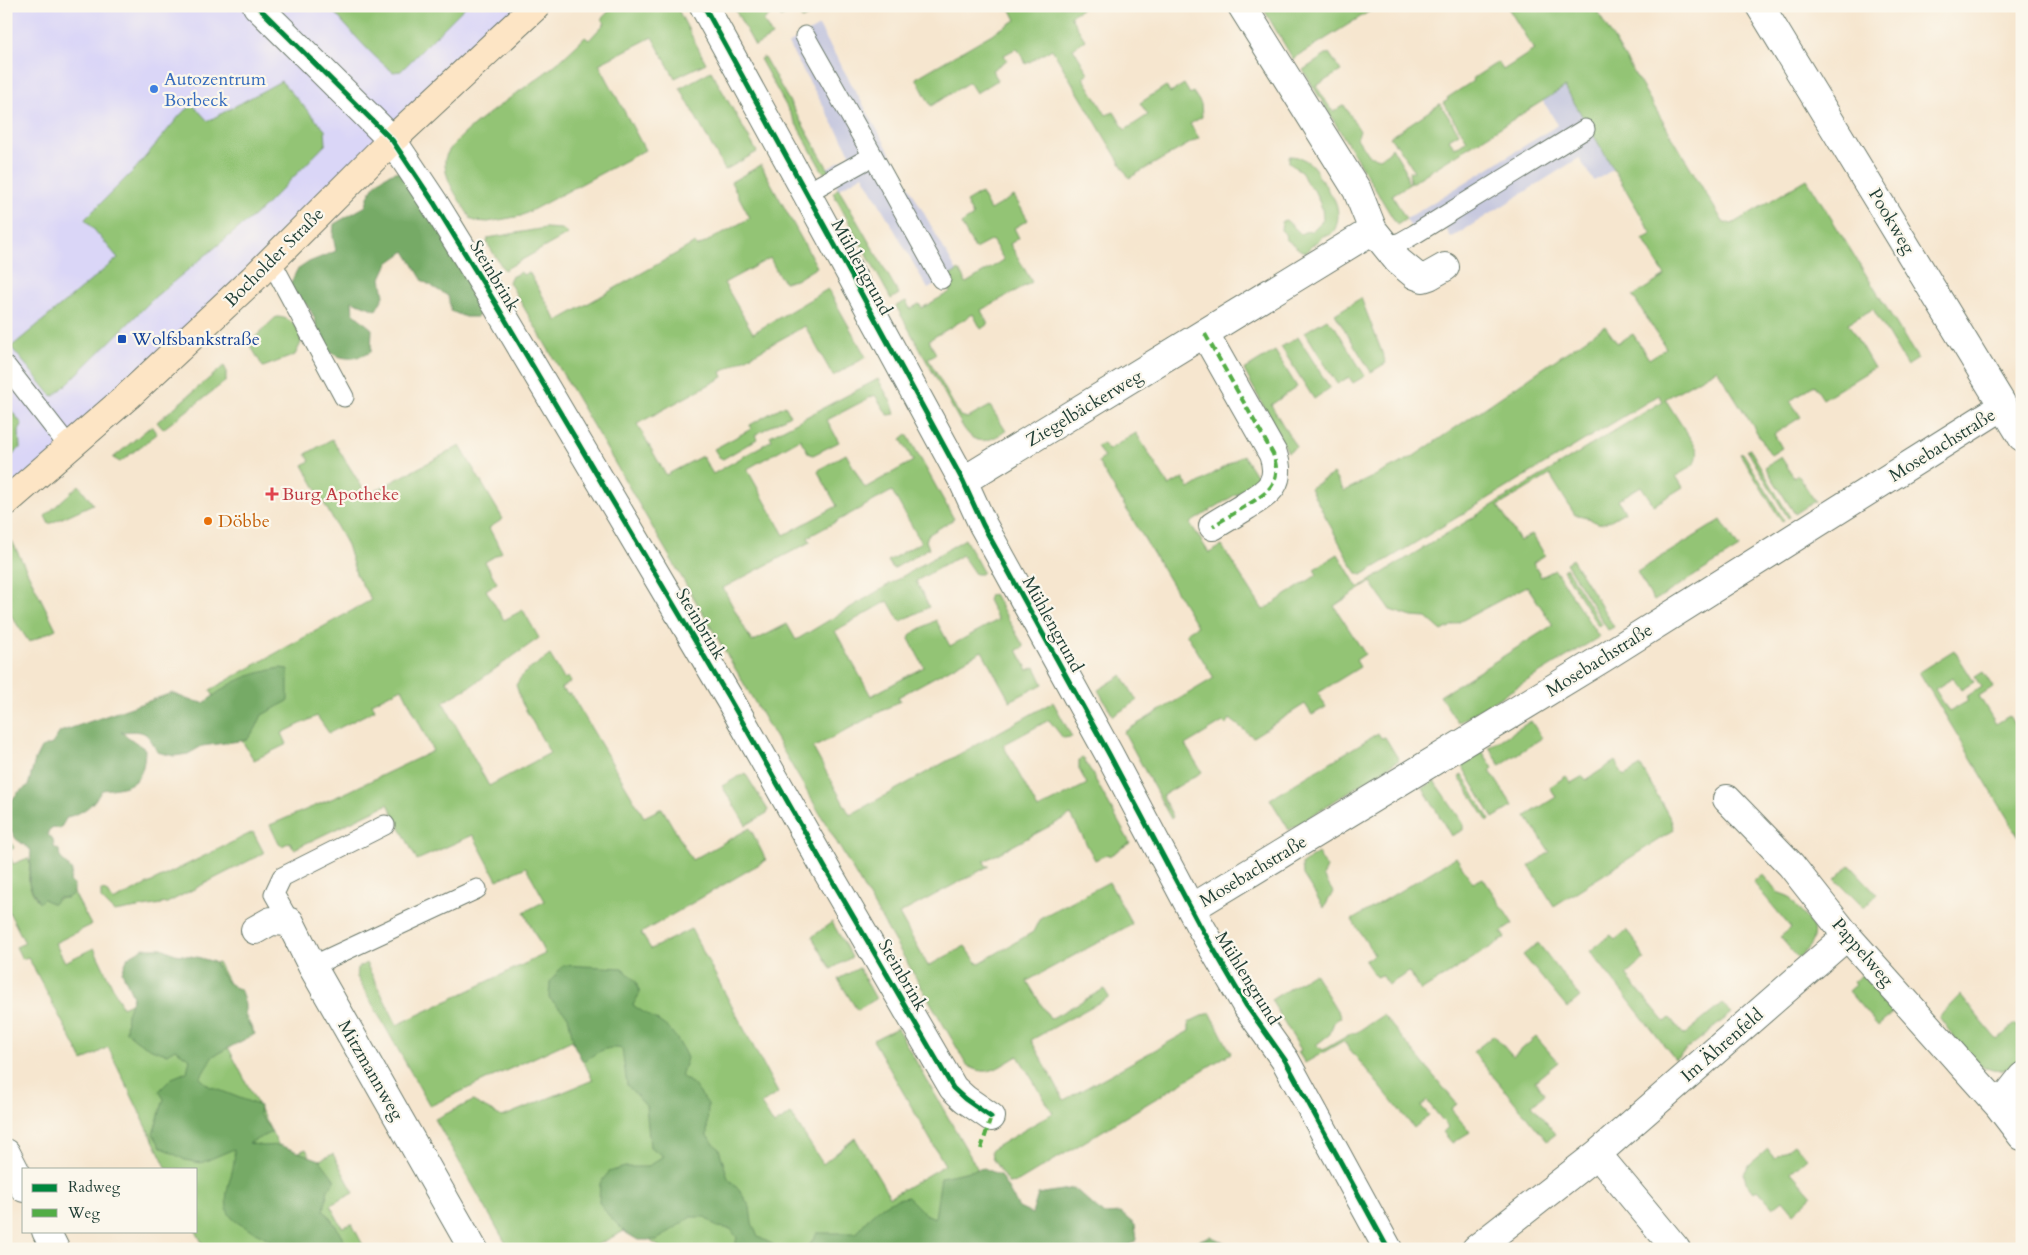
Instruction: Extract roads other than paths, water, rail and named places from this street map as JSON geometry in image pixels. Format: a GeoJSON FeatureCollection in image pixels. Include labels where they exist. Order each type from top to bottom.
{"type":"FeatureCollection","features":[{"type":"Feature","properties":{"kind":"main road","name":"Bocholder Straße"},"geometry":{"type":"LineString","coordinates":[[6,502],[128,396],[271,261],[392,140],[536,6]]}},
{"type":"Feature","properties":{"kind":"street"},"geometry":{"type":"LineString","coordinates":[[257,6],[392,140]]}},
{"type":"Feature","properties":{"kind":"street","name":"Mühlengrund"},"geometry":{"type":"LineString","coordinates":[[704,6],[963,482],[983,525],[1199,924],[1246,1005],[1285,1060],[1388,1249]]}},
{"type":"Feature","properties":{"kind":"street"},"geometry":{"type":"LineString","coordinates":[[1242,6],[1356,190],[1380,239],[1408,271],[1415,275],[1423,278],[1445,267]]}},
{"type":"Feature","properties":{"kind":"street","name":"Pookweg"},"geometry":{"type":"LineString","coordinates":[[1760,6],[2022,437]]}},
{"type":"Feature","properties":{"kind":"street","name":"Steinbrink"},"geometry":{"type":"LineString","coordinates":[[392,140],[434,203],[496,304],[730,700],[953,1088],[965,1099],[991,1116]]}},
{"type":"Feature","properties":{"kind":"street","name":"Ziegelbäckerweg"},"geometry":{"type":"LineString","coordinates":[[963,482],[1204,334],[1380,239]]}},
{"type":"Feature","properties":{"kind":"street"},"geometry":{"type":"LineString","coordinates":[[1204,334],[1273,454],[1276,466],[1275,480],[1269,491],[1213,526]]}},
{"type":"Feature","properties":{"kind":"street","name":"Mosebachstraße"},"geometry":{"type":"LineString","coordinates":[[1192,908],[1603,658],[2003,406]]}},
{"type":"Feature","properties":{"kind":"street","name":"Pappelweg"},"geometry":{"type":"LineString","coordinates":[[1727,799],[1790,864],[1847,936],[1999,1106],[2022,1136]]}},
{"type":"Feature","properties":{"kind":"street"},"geometry":{"type":"LineString","coordinates":[[255,930],[271,921],[290,922]]}},
{"type":"Feature","properties":{"kind":"street","name":"Mitzmannweg"},"geometry":{"type":"LineString","coordinates":[[290,922],[312,966],[473,1249]]}},
{"type":"Feature","properties":{"kind":"street","name":"Im Ährenfeld"},"geometry":{"type":"LineString","coordinates":[[1476,1249],[1597,1154],[1847,936]]}},
{"type":"Feature","properties":{"kind":"street"},"geometry":{"type":"LineString","coordinates":[[1999,1106],[2022,1077]]}},
{"type":"Feature","properties":{"kind":"street"},"geometry":{"type":"LineString","coordinates":[[6,1153],[22,1184]]}},
{"type":"Feature","properties":{"kind":"street"},"geometry":{"type":"LineString","coordinates":[[1597,1154],[1676,1249]]}},
{"type":"Feature","properties":{"kind":"street"},"geometry":{"type":"LineString","coordinates":[[46,1232],[54,1249]]}},
{"type":"Feature","properties":{"kind":"lane"},"geometry":{"type":"LineString","coordinates":[[805,36],[941,279]]}},
{"type":"Feature","properties":{"kind":"lane"},"geometry":{"type":"LineString","coordinates":[[1380,239],[1415,234],[1585,129]]}},
{"type":"Feature","properties":{"kind":"lane"},"geometry":{"type":"LineString","coordinates":[[806,193],[873,156]]}},
{"type":"Feature","properties":{"kind":"lane"},"geometry":{"type":"LineString","coordinates":[[271,261],[344,397]]}},
{"type":"Feature","properties":{"kind":"lane"},"geometry":{"type":"LineString","coordinates":[[6,366],[70,448]]}},
{"type":"Feature","properties":{"kind":"lane"},"geometry":{"type":"LineString","coordinates":[[290,922],[274,894],[282,877],[385,825]]}},
{"type":"Feature","properties":{"kind":"lane"},"geometry":{"type":"LineString","coordinates":[[312,966],[478,889]]}},
{"type":"Feature","properties":{"kind":"place","name":"Autozentrum Borbeck"},"geometry":{"type":"Point","coordinates":[154,89]}},
{"type":"Feature","properties":{"kind":"place","name":"Wolfsbankstraße"},"geometry":{"type":"Point","coordinates":[122,339]}},
{"type":"Feature","properties":{"kind":"place","name":"Burg Apotheke"},"geometry":{"type":"Point","coordinates":[272,494]}},
{"type":"Feature","properties":{"kind":"place","name":"Döbbe"},"geometry":{"type":"Point","coordinates":[208,521]}}]}
